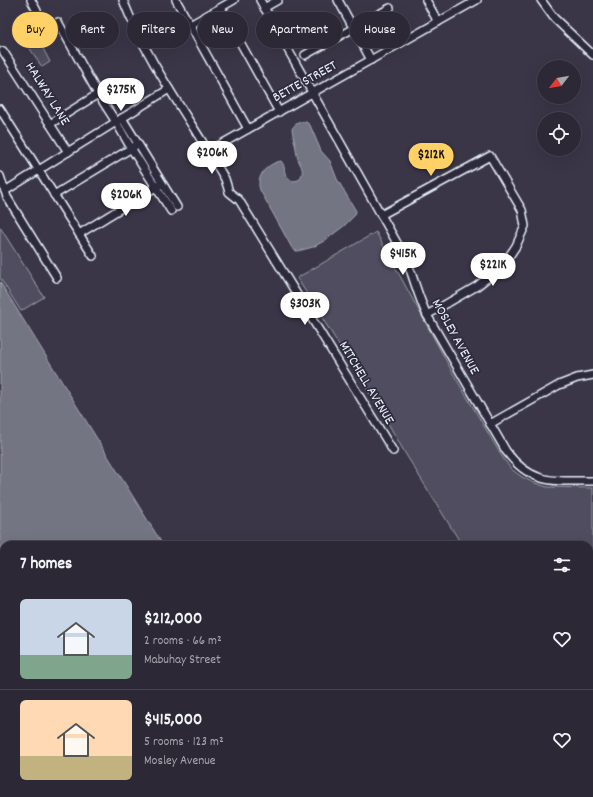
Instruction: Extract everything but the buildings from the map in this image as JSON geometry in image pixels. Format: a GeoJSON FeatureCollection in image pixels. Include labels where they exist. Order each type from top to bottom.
{"type":"FeatureCollection","features":[{"type":"Feature","properties":{"kind":"street"},"geometry":{"type":"LineString","coordinates":[[31,0],[37,11]]}},
{"type":"Feature","properties":{"kind":"street","name":"MITCHELL AVENUE"},"geometry":{"type":"LineString","coordinates":[[123,0],[144,46],[169,89],[209,151],[225,179],[229,192],[239,200],[392,451]]}},
{"type":"Feature","properties":{"kind":"street"},"geometry":{"type":"LineString","coordinates":[[176,0],[183,12]]}},
{"type":"Feature","properties":{"kind":"street"},"geometry":{"type":"LineString","coordinates":[[234,0],[190,25],[248,129]]}},
{"type":"Feature","properties":{"kind":"street","name":"MOSLEY AVENUE"},"geometry":{"type":"LineString","coordinates":[[260,0],[406,259],[420,300],[427,315],[506,451],[518,465],[533,475],[549,480],[593,481]]}},
{"type":"Feature","properties":{"kind":"street"},"geometry":{"type":"LineString","coordinates":[[264,8],[278,0]]}},
{"type":"Feature","properties":{"kind":"street"},"geometry":{"type":"LineString","coordinates":[[338,0],[350,22]]}},
{"type":"Feature","properties":{"kind":"street"},"geometry":{"type":"LineString","coordinates":[[426,0],[438,22]]}},
{"type":"Feature","properties":{"kind":"street","name":"BETTE STREET"},"geometry":{"type":"LineString","coordinates":[[209,151],[477,0]]}},
{"type":"Feature","properties":{"kind":"street"},"geometry":{"type":"LineString","coordinates":[[541,0],[554,18],[593,55]]}},
{"type":"Feature","properties":{"kind":"street"},"geometry":{"type":"LineString","coordinates":[[221,8],[279,112]]}},
{"type":"Feature","properties":{"kind":"street"},"geometry":{"type":"LineString","coordinates":[[383,12],[390,8]]}},
{"type":"Feature","properties":{"kind":"street"},"geometry":{"type":"LineString","coordinates":[[58,22],[98,94],[119,120],[174,209]]}},
{"type":"Feature","properties":{"kind":"street"},"geometry":{"type":"LineString","coordinates":[[305,55],[350,30]]}},
{"type":"Feature","properties":{"kind":"street"},"geometry":{"type":"LineString","coordinates":[[364,48],[371,60]]}},
{"type":"Feature","properties":{"kind":"street","name":"HALWAY LANE"},"geometry":{"type":"LineString","coordinates":[[3,51],[68,152]]}},
{"type":"Feature","properties":{"kind":"street"},"geometry":{"type":"LineString","coordinates":[[5,191],[169,89]]}},
{"type":"Feature","properties":{"kind":"street"},"geometry":{"type":"LineString","coordinates":[[50,124],[98,94]]}},
{"type":"Feature","properties":{"kind":"street"},"geometry":{"type":"LineString","coordinates":[[0,109],[93,256]]}},
{"type":"Feature","properties":{"kind":"street"},"geometry":{"type":"LineString","coordinates":[[54,195],[134,146]]}},
{"type":"Feature","properties":{"kind":"street"},"geometry":{"type":"LineString","coordinates":[[381,215],[490,156],[522,210],[525,226],[516,246],[495,272],[477,286],[427,315]]}},
{"type":"Feature","properties":{"kind":"street"},"geometry":{"type":"LineString","coordinates":[[0,176],[7,197],[57,278]]}},
{"type":"Feature","properties":{"kind":"street"},"geometry":{"type":"LineString","coordinates":[[79,234],[159,185]]}},
{"type":"Feature","properties":{"kind":"street"},"geometry":{"type":"LineString","coordinates":[[490,424],[559,385],[577,378],[593,375]]}},
{"type":"Feature","properties":{"kind":"shaded area"},"geometry":{"type":"Polygon","coordinates":[[[30,48],[43,48],[50,62],[42,67],[30,48]]]}},
{"type":"Feature","properties":{"kind":"shaded area"},"geometry":{"type":"Polygon","coordinates":[[[0,227],[44,297],[21,311],[0,278],[0,227]]]}},
{"type":"Feature","properties":{"kind":"shaded area"},"geometry":{"type":"Polygon","coordinates":[[[376,232],[454,375],[501,455],[511,469],[532,482],[547,487],[593,488],[593,541],[460,541],[385,418],[297,278],[376,232]]]}},
{"type":"Feature","properties":{"kind":"water"},"geometry":{"type":"Polygon","coordinates":[[[306,122],[310,125],[321,151],[330,161],[337,179],[356,211],[355,215],[344,226],[324,241],[313,247],[296,251],[292,248],[260,190],[259,180],[267,167],[281,161],[285,174],[289,179],[293,181],[299,180],[302,169],[298,158],[292,129],[296,124],[306,122]]]}},
{"type":"Feature","properties":{"kind":"water"},"geometry":{"type":"Polygon","coordinates":[[[0,282],[161,541],[0,541],[0,282]]]}}]}
